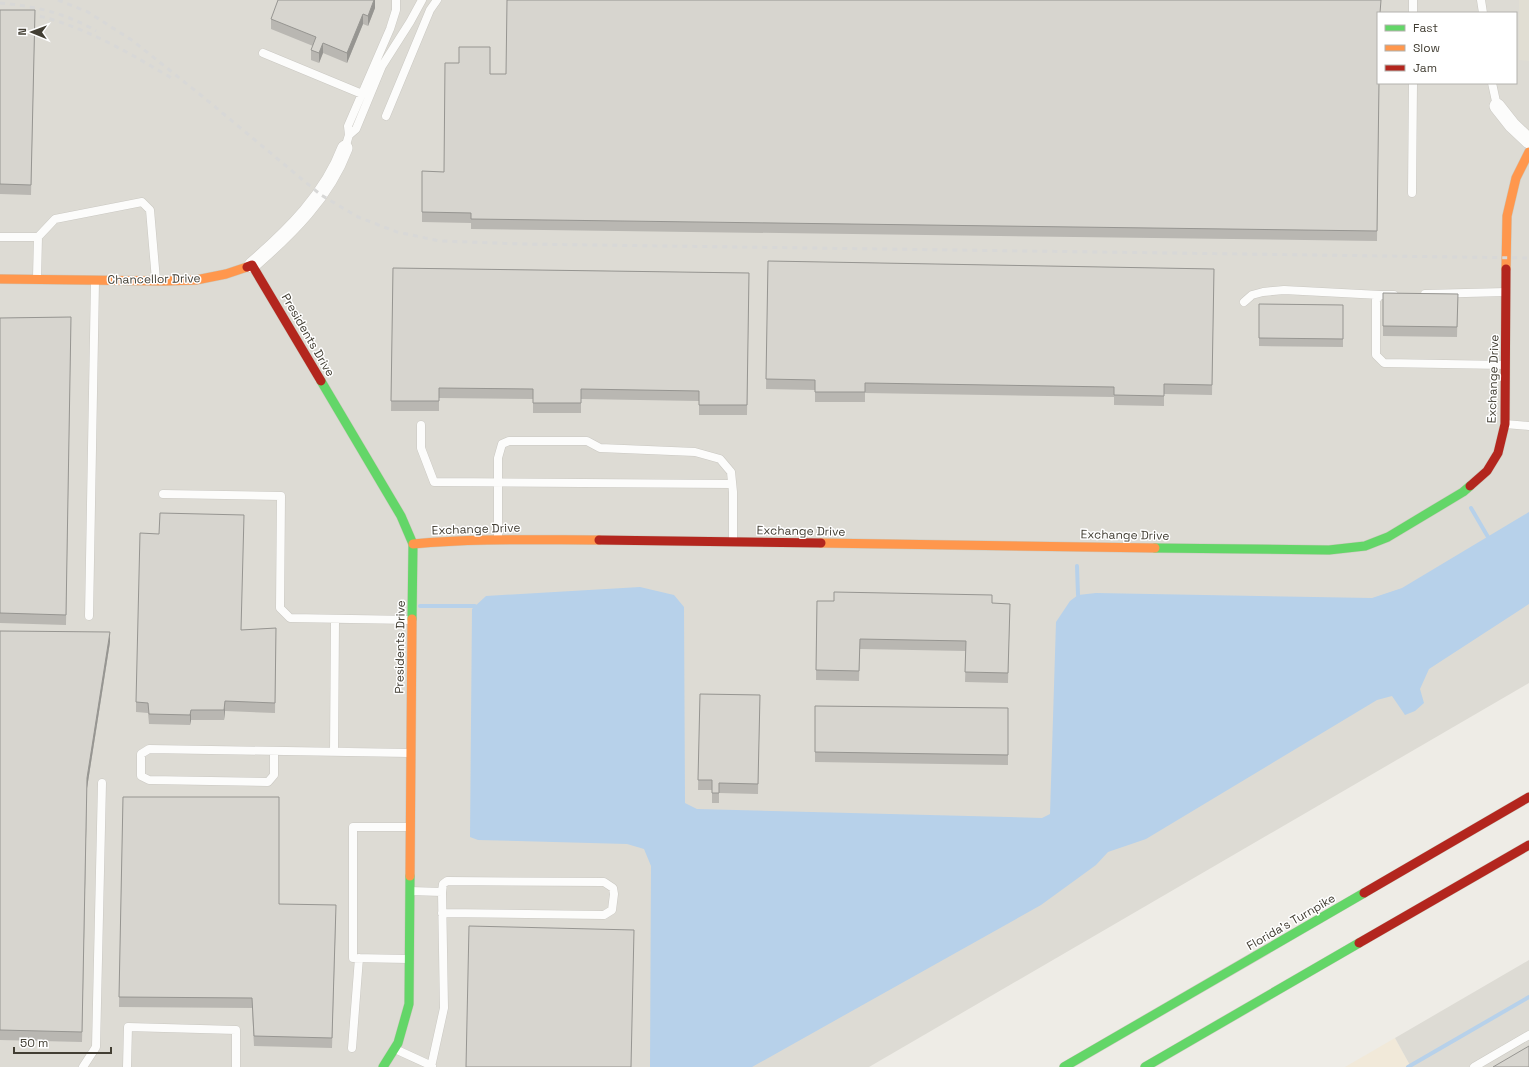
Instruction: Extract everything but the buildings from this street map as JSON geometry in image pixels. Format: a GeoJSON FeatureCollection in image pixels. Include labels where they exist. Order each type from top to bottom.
{"type":"FeatureCollection","features":[{"type":"Feature","properties":{"kind":"main road","name":"Exchange Drive"},"geometry":{"type":"LineString","coordinates":[[413,544],[454,540],[498,539],[1329,550],[1364,546],[1388,537],[1463,492],[1486,471],[1498,453],[1505,424],[1507,216],[1516,178],[1529,152]]}},
{"type":"Feature","properties":{"kind":"main road","name":"Chancellor Drive"},"geometry":{"type":"LineString","coordinates":[[0,279],[156,281],[196,280],[226,274],[252,264]]}},
{"type":"Feature","properties":{"kind":"main road","name":"Presidents Drive"},"geometry":{"type":"LineString","coordinates":[[252,264],[401,516],[413,544],[408,1004],[398,1043],[383,1067]]}},
{"type":"Feature","properties":{"kind":"main road","name":"Florida's Turnpike"},"geometry":{"type":"LineString","coordinates":[[1064,1067],[1529,797]]}},
{"type":"Feature","properties":{"kind":"main road"},"geometry":{"type":"LineString","coordinates":[[1145,1067],[1529,845]]}},
{"type":"Feature","properties":{"kind":"street"},"geometry":{"type":"LineString","coordinates":[[1497,106],[1529,141]]}},
{"type":"Feature","properties":{"kind":"street","name":"Chancellor Drive"},"geometry":{"type":"LineString","coordinates":[[252,264],[282,239],[320,195],[338,166],[347,142]]}},
{"type":"Feature","properties":{"kind":"lane"},"geometry":{"type":"LineString","coordinates":[[347,142],[348,126],[390,29],[396,10],[396,0]]}},
{"type":"Feature","properties":{"kind":"lane"},"geometry":{"type":"LineString","coordinates":[[347,142],[356,129],[382,66],[422,0]]}},
{"type":"Feature","properties":{"kind":"lane"},"geometry":{"type":"LineString","coordinates":[[386,116],[430,10],[437,0]]}},
{"type":"Feature","properties":{"kind":"lane"},"geometry":{"type":"LineString","coordinates":[[1413,0],[1413,12]]}},
{"type":"Feature","properties":{"kind":"lane"},"geometry":{"type":"LineString","coordinates":[[1481,0],[1483,12]]}},
{"type":"Feature","properties":{"kind":"lane"},"geometry":{"type":"LineString","coordinates":[[263,53],[362,94]]}},
{"type":"Feature","properties":{"kind":"lane"},"geometry":{"type":"LineString","coordinates":[[1412,193],[1413,84]]}},
{"type":"Feature","properties":{"kind":"lane"},"geometry":{"type":"LineString","coordinates":[[1492,84],[1497,106]]}},
{"type":"Feature","properties":{"kind":"lane"},"geometry":{"type":"LineString","coordinates":[[37,279],[38,237],[55,219],[142,202],[150,210],[156,281]]}},
{"type":"Feature","properties":{"kind":"lane"},"geometry":{"type":"LineString","coordinates":[[0,237],[38,237]]}},
{"type":"Feature","properties":{"kind":"lane"},"geometry":{"type":"LineString","coordinates":[[89,616],[95,280]]}},
{"type":"Feature","properties":{"kind":"lane"},"geometry":{"type":"LineString","coordinates":[[1244,302],[1252,295],[1263,292],[1284,290],[1403,295]]}},
{"type":"Feature","properties":{"kind":"lane"},"geometry":{"type":"LineString","coordinates":[[1418,294],[1507,292]]}},
{"type":"Feature","properties":{"kind":"lane"},"geometry":{"type":"LineString","coordinates":[[1380,295],[1376,300],[1376,355],[1384,363],[1505,365]]}},
{"type":"Feature","properties":{"kind":"lane"},"geometry":{"type":"LineString","coordinates":[[1505,424],[1529,426]]}},
{"type":"Feature","properties":{"kind":"lane"},"geometry":{"type":"LineString","coordinates":[[421,425],[421,448],[434,482],[732,484]]}},
{"type":"Feature","properties":{"kind":"lane"},"geometry":{"type":"LineString","coordinates":[[498,539],[498,458],[502,444],[509,442],[587,441],[600,448],[695,452],[720,459],[731,472],[733,542]]}},
{"type":"Feature","properties":{"kind":"lane"},"geometry":{"type":"LineString","coordinates":[[163,494],[281,496],[280,608],[290,618],[335,620],[412,620]]}},
{"type":"Feature","properties":{"kind":"lane"},"geometry":{"type":"LineString","coordinates":[[334,752],[335,620]]}},
{"type":"Feature","properties":{"kind":"lane"},"geometry":{"type":"LineString","coordinates":[[274,751],[274,775],[268,782],[149,780],[141,776],[141,754],[149,749],[411,753]]}},
{"type":"Feature","properties":{"kind":"lane"},"geometry":{"type":"LineString","coordinates":[[83,1067],[96,1047],[102,783]]}},
{"type":"Feature","properties":{"kind":"lane"},"geometry":{"type":"LineString","coordinates":[[409,959],[353,958],[353,827],[410,827]]}},
{"type":"Feature","properties":{"kind":"lane"},"geometry":{"type":"LineString","coordinates":[[395,1049],[431,1066],[444,1008],[442,913],[442,884],[447,881],[604,882],[613,888],[614,894],[612,910],[604,915],[442,913]]}},
{"type":"Feature","properties":{"kind":"lane"},"geometry":{"type":"LineString","coordinates":[[410,891],[442,892]]}},
{"type":"Feature","properties":{"kind":"lane"},"geometry":{"type":"LineString","coordinates":[[352,1048],[359,958]]}},
{"type":"Feature","properties":{"kind":"lane"},"geometry":{"type":"LineString","coordinates":[[127,1067],[128,1027],[236,1030],[236,1067]]}},
{"type":"Feature","properties":{"kind":"lane"},"geometry":{"type":"LineString","coordinates":[[1474,1067],[1529,1035]]}},
{"type":"Feature","properties":{"kind":"shaded area"},"geometry":{"type":"Polygon","coordinates":[[[0,0],[1519,0],[1519,60],[1529,61],[1529,683],[869,1067],[0,1067],[0,0]]]}},
{"type":"Feature","properties":{"kind":"shaded area"},"geometry":{"type":"Polygon","coordinates":[[[1519,0],[1529,0],[1529,61],[1519,61],[1519,0]]]}},
{"type":"Feature","properties":{"kind":"shaded area"},"geometry":{"type":"Polygon","coordinates":[[[1529,960],[1529,1067],[1411,1067],[1395,1038],[1529,960]]]}},
{"type":"Feature","properties":{"kind":"shaded area"},"geometry":{"type":"Polygon","coordinates":[[[1395,1038],[1411,1067],[1345,1067],[1395,1038]]]}},
{"type":"Feature","properties":{"kind":"water"},"geometry":{"type":"Polygon","coordinates":[[[1529,512],[1529,604],[1429,669],[1420,689],[1424,703],[1415,711],[1405,715],[1392,696],[1377,700],[1146,839],[1108,852],[1096,865],[1041,905],[752,1067],[650,1067],[651,866],[644,849],[627,844],[478,840],[470,837],[472,609],[486,596],[640,587],[674,595],[684,607],[685,803],[697,809],[1042,818],[1050,814],[1056,622],[1070,601],[1078,595],[1096,593],[1372,598],[1402,588],[1529,512]]]}},
{"type":"Feature","properties":{"kind":"waterway"},"geometry":{"type":"LineString","coordinates":[[1471,508],[1488,537]]}},
{"type":"Feature","properties":{"kind":"waterway"},"geometry":{"type":"LineString","coordinates":[[1077,566],[1078,595]]}},
{"type":"Feature","properties":{"kind":"waterway"},"geometry":{"type":"LineString","coordinates":[[420,606],[475,606]]}},
{"type":"Feature","properties":{"kind":"waterway"},"geometry":{"type":"LineString","coordinates":[[1408,1067],[1529,997]]}},
{"type":"Feature","properties":{"kind":"railway"},"geometry":{"type":"LineString","coordinates":[[58,0],[88,12],[133,41],[321,195],[358,217],[397,232],[440,241],[522,244],[1529,258]]}},
{"type":"Feature","properties":{"kind":"railway"},"geometry":{"type":"LineString","coordinates":[[0,3],[50,11],[73,19],[96,31]]}},
{"type":"Feature","properties":{"kind":"railway"},"geometry":{"type":"LineString","coordinates":[[0,14],[38,16],[77,28],[126,52],[173,79]]}},
{"type":"Feature","properties":{"kind":"traffic: fast"},"geometry":{"type":"LineString","coordinates":[[321,381],[401,516],[413,544],[412,619]]}},
{"type":"Feature","properties":{"kind":"traffic: fast"},"geometry":{"type":"LineString","coordinates":[[1155,548],[1329,550],[1365,546],[1388,537],[1463,492],[1470,486]]}},
{"type":"Feature","properties":{"kind":"traffic: fast"},"geometry":{"type":"LineString","coordinates":[[383,1067],[398,1043],[409,1004],[410,876]]}},
{"type":"Feature","properties":{"kind":"traffic: fast"},"geometry":{"type":"LineString","coordinates":[[1064,1067],[1364,893]]}},
{"type":"Feature","properties":{"kind":"traffic: fast"},"geometry":{"type":"LineString","coordinates":[[1145,1067],[1359,943]]}},
{"type":"Feature","properties":{"kind":"traffic: slow"},"geometry":{"type":"LineString","coordinates":[[1506,269],[1507,216],[1516,178],[1529,152]]}},
{"type":"Feature","properties":{"kind":"traffic: slow"},"geometry":{"type":"LineString","coordinates":[[0,279],[196,280],[226,274],[247,267]]}},
{"type":"Feature","properties":{"kind":"traffic: slow"},"geometry":{"type":"LineString","coordinates":[[413,544],[483,540],[599,540]]}},
{"type":"Feature","properties":{"kind":"traffic: slow"},"geometry":{"type":"LineString","coordinates":[[821,543],[1155,548]]}},
{"type":"Feature","properties":{"kind":"traffic: slow"},"geometry":{"type":"LineString","coordinates":[[410,876],[412,619]]}},
{"type":"Feature","properties":{"kind":"traffic: jam"},"geometry":{"type":"LineString","coordinates":[[247,267],[252,265],[321,381]]}},
{"type":"Feature","properties":{"kind":"traffic: jam"},"geometry":{"type":"LineString","coordinates":[[1470,486],[1487,471],[1498,453],[1505,424],[1506,269]]}},
{"type":"Feature","properties":{"kind":"traffic: jam"},"geometry":{"type":"LineString","coordinates":[[599,540],[821,543]]}},
{"type":"Feature","properties":{"kind":"traffic: jam"},"geometry":{"type":"LineString","coordinates":[[1364,893],[1529,797]]}},
{"type":"Feature","properties":{"kind":"traffic: jam"},"geometry":{"type":"LineString","coordinates":[[1359,943],[1529,845]]}}]}
